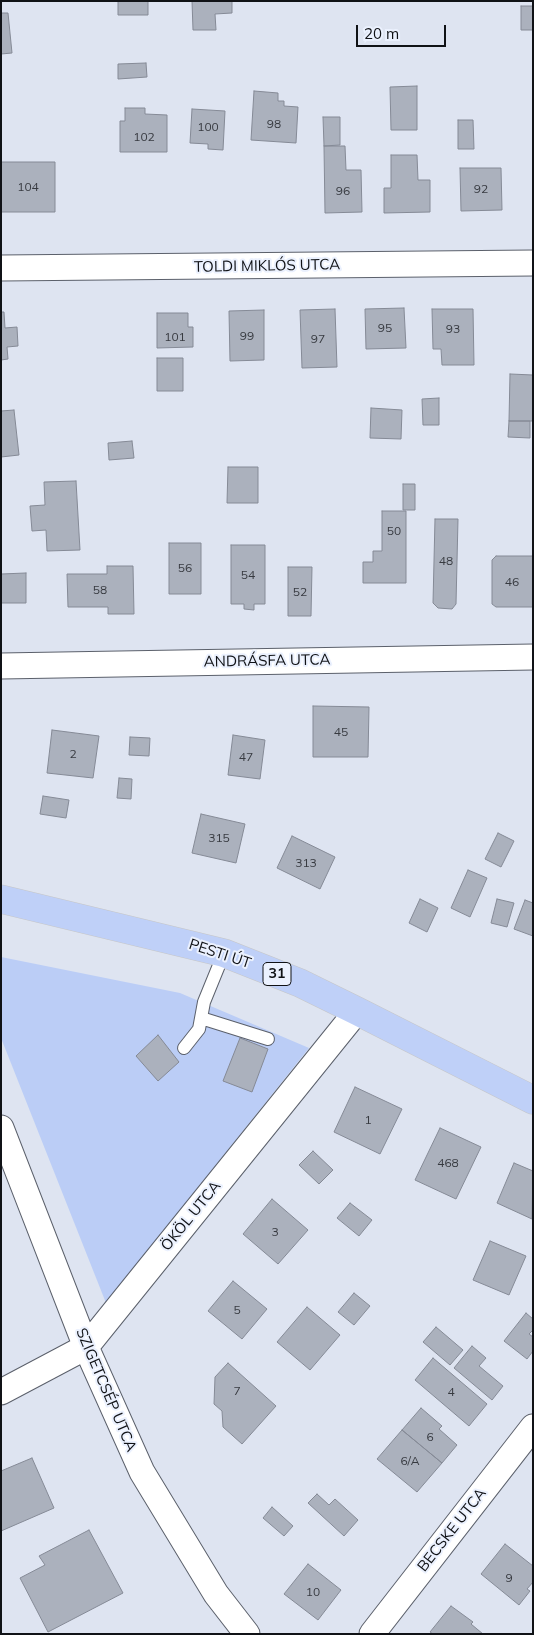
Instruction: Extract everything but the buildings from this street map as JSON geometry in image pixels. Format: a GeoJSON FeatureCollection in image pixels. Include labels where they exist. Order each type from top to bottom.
{"type":"FeatureCollection","features":[{"type":"Feature","properties":{"kind":"main road","name":"PESTI ÚT"},"geometry":{"type":"LineString","coordinates":[[1,899],[224,953],[300,983],[533,1100]]}},
{"type":"Feature","properties":{"kind":"street","name":"TOLDI MIKLÓS UTCA"},"geometry":{"type":"LineString","coordinates":[[1,268],[533,263]]}},
{"type":"Feature","properties":{"kind":"street","name":"ANDRÁSFA UTCA"},"geometry":{"type":"LineString","coordinates":[[1,666],[533,656]]}},
{"type":"Feature","properties":{"kind":"street","name":"ÖKÖL UTCA"},"geometry":{"type":"LineString","coordinates":[[1,1392],[86,1347],[357,1011]]}},
{"type":"Feature","properties":{"kind":"street","name":"SZIGETCSÉP UTCA"},"geometry":{"type":"LineString","coordinates":[[1,1128],[86,1347],[142,1472],[216,1594],[247,1634]]}},
{"type":"Feature","properties":{"kind":"street","name":"BECSKE UTCA"},"geometry":{"type":"LineString","coordinates":[[372,1634],[533,1427]]}},
{"type":"Feature","properties":{"kind":"lane"},"geometry":{"type":"LineString","coordinates":[[184,1048],[199,1029],[204,1002],[224,953]]}},
{"type":"Feature","properties":{"kind":"lane"},"geometry":{"type":"LineString","coordinates":[[201,1018],[268,1039]]}},
{"type":"Feature","properties":{"kind":"shaded area"},"geometry":{"type":"Polygon","coordinates":[[[1,957],[180,993],[309,1048],[106,1303],[1,1038],[1,957]]]}}]}
